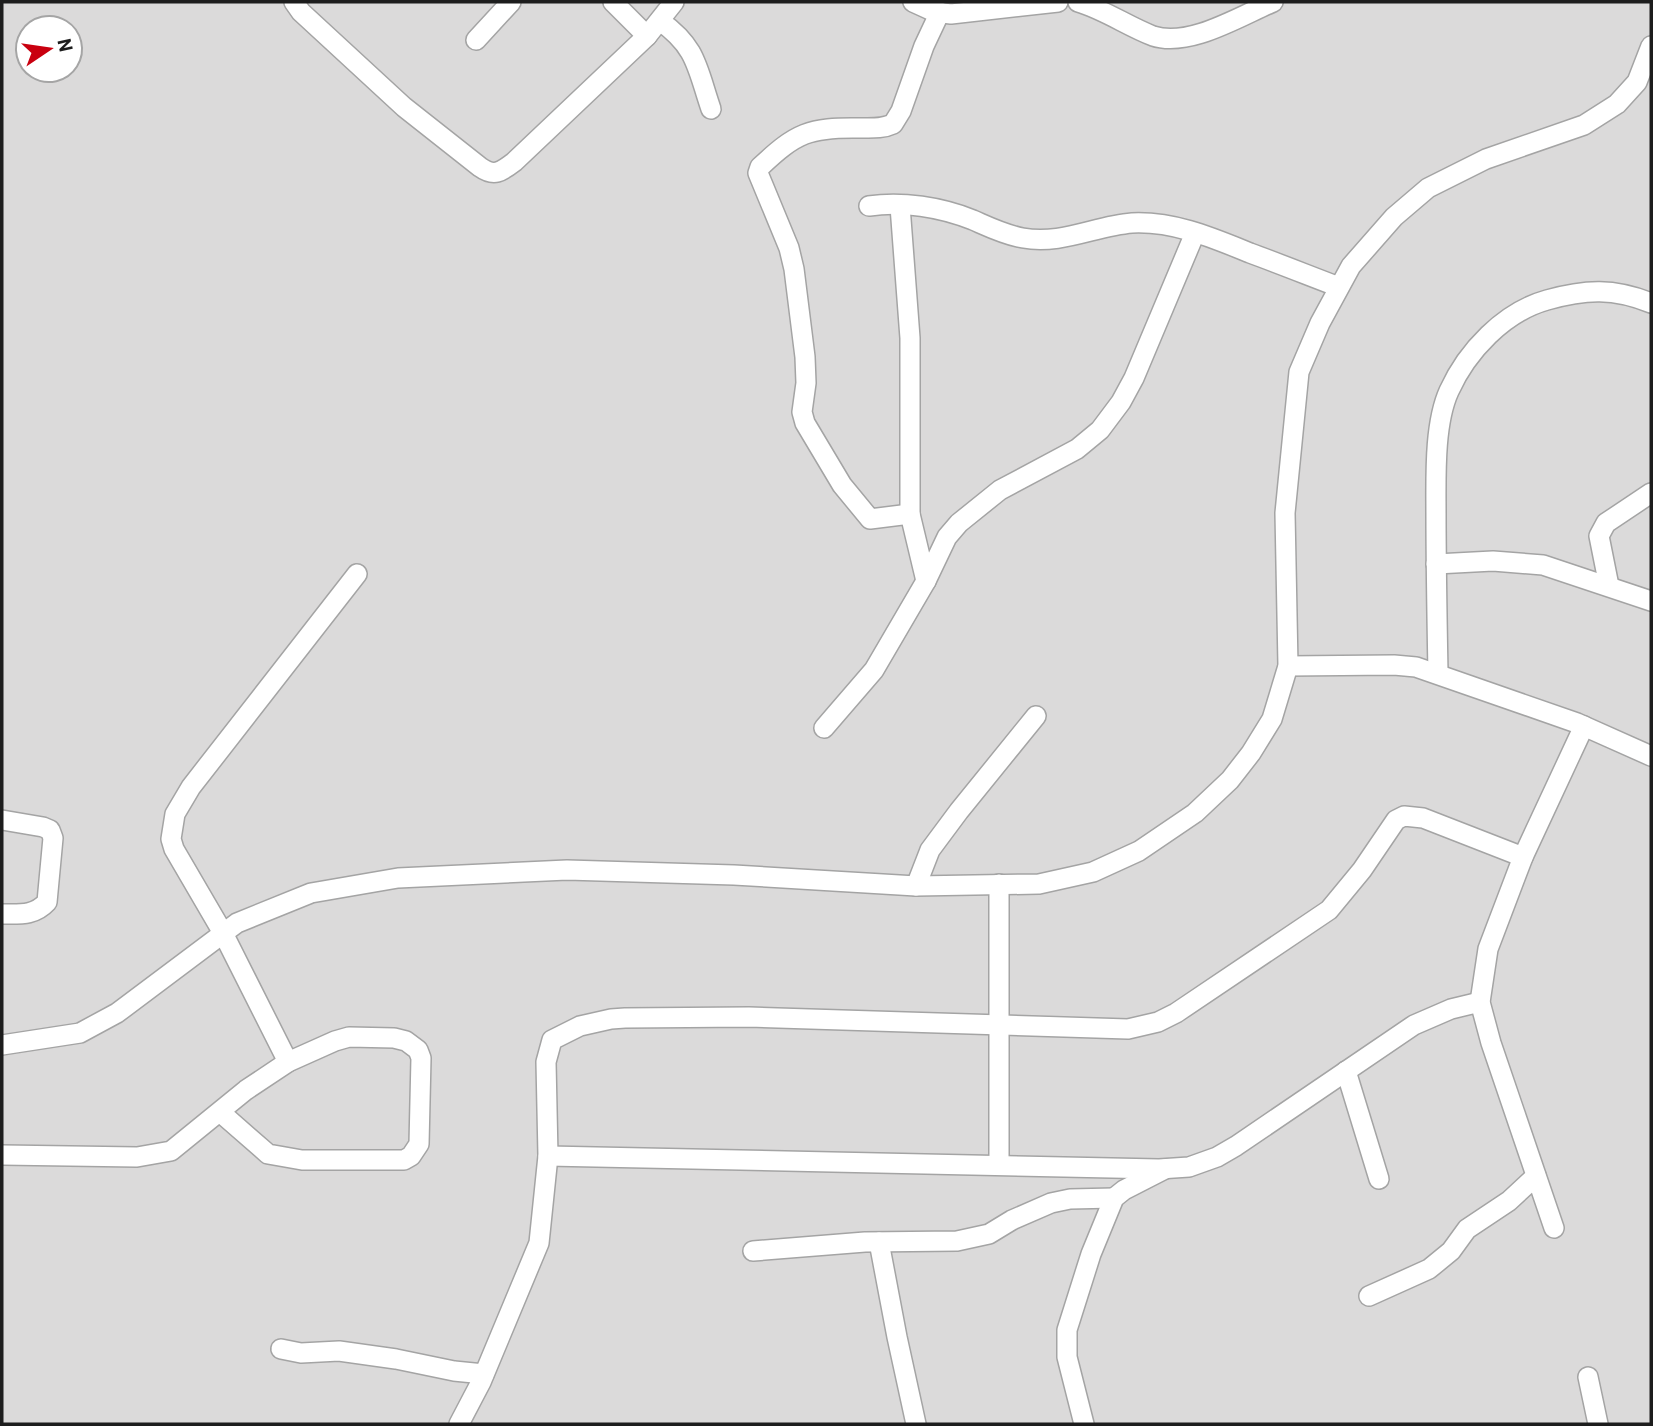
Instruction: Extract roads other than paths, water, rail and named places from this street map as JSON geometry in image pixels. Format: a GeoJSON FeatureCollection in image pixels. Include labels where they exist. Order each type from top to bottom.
{"type":"FeatureCollection","features":[{"type":"Feature","properties":{"kind":"street"},"geometry":{"type":"LineString","coordinates":[[294,2],[301,12],[404,107],[480,167],[493,174],[514,162],[653,28],[674,2]]}},
{"type":"Feature","properties":{"kind":"street"},"geometry":{"type":"LineString","coordinates":[[475,40],[511,2]]}},
{"type":"Feature","properties":{"kind":"street"},"geometry":{"type":"LineString","coordinates":[[613,2],[653,28],[677,33],[687,44],[711,109]]}},
{"type":"Feature","properties":{"kind":"street"},"geometry":{"type":"LineString","coordinates":[[913,2],[951,14],[1058,2]]}},
{"type":"Feature","properties":{"kind":"street"},"geometry":{"type":"LineString","coordinates":[[1078,2],[1166,39],[1194,36],[1273,2]]}},
{"type":"Feature","properties":{"kind":"street"},"geometry":{"type":"LineString","coordinates":[[910,514],[870,519],[842,485],[805,423],[802,412],[806,383],[805,357],[794,269],[789,248],[758,173],[760,167],[789,141],[813,130],[877,128],[893,124],[901,111],[924,46],[940,12]]}},
{"type":"Feature","properties":{"kind":"street"},"geometry":{"type":"LineString","coordinates":[[2,1045],[80,1033],[117,1013],[237,923],[312,893],[398,878],[567,870],[734,875],[916,886],[1039,884],[1093,872],[1139,851],[1195,813],[1230,780],[1272,719],[1288,666],[1285,513],[1299,372],[1320,323],[1351,266],[1394,217],[1427,188],[1486,159],[1584,125],[1617,104],[1637,82],[1651,46]]}},
{"type":"Feature","properties":{"kind":"street"},"geometry":{"type":"LineString","coordinates":[[869,206],[921,206],[952,212],[1024,239],[1055,240],[1132,223],[1171,226],[1339,287]]}},
{"type":"Feature","properties":{"kind":"street"},"geometry":{"type":"LineString","coordinates":[[900,206],[910,338],[910,514],[926,581]]}},
{"type":"Feature","properties":{"kind":"street"},"geometry":{"type":"LineString","coordinates":[[824,728],[874,670],[926,581],[947,537],[958,523],[1000,490],[1077,449],[1100,430],[1121,402],[1134,378],[1195,233]]}},
{"type":"Feature","properties":{"kind":"street"},"geometry":{"type":"LineString","coordinates":[[1438,673],[1436,456],[1448,393],[1470,355],[1518,311],[1550,299],[1604,290],[1651,303]]}},
{"type":"Feature","properties":{"kind":"street"},"geometry":{"type":"LineString","coordinates":[[1609,586],[1599,537],[1606,523],[1651,493]]}},
{"type":"Feature","properties":{"kind":"street"},"geometry":{"type":"LineString","coordinates":[[1436,564],[1493,561],[1543,565],[1651,601]]}},
{"type":"Feature","properties":{"kind":"street"},"geometry":{"type":"LineString","coordinates":[[288,1062],[223,933],[174,849],[171,839],[175,814],[191,786],[357,574]]}},
{"type":"Feature","properties":{"kind":"street"},"geometry":{"type":"LineString","coordinates":[[1288,666],[1416,667],[1584,726],[1651,757]]}},
{"type":"Feature","properties":{"kind":"street"},"geometry":{"type":"LineString","coordinates":[[916,886],[930,850],[1036,716]]}},
{"type":"Feature","properties":{"kind":"street"},"geometry":{"type":"LineString","coordinates":[[1554,1228],[1491,1043],[1480,1002],[1488,949],[1523,857],[1584,726]]}},
{"type":"Feature","properties":{"kind":"street"},"geometry":{"type":"LineString","coordinates":[[459,1424],[484,1374],[539,1243],[548,1156],[546,1062],[551,1040],[580,1026],[611,1019],[749,1017],[1128,1029],[1145,1026],[1176,1013],[1329,910],[1355,879],[1396,820],[1404,816],[1423,818],[1523,857]]}},
{"type":"Feature","properties":{"kind":"street"},"geometry":{"type":"LineString","coordinates":[[2,820],[43,827],[50,830],[53,838],[47,902],[36,912],[29,914],[2,914]]}},
{"type":"Feature","properties":{"kind":"street"},"geometry":{"type":"LineString","coordinates":[[999,884],[999,1165]]}},
{"type":"Feature","properties":{"kind":"street"},"geometry":{"type":"LineString","coordinates":[[548,1156],[1189,1167],[1217,1157],[1414,1025],[1443,1012],[1480,1002]]}},
{"type":"Feature","properties":{"kind":"street"},"geometry":{"type":"LineString","coordinates":[[2,1155],[154,1156],[171,1151],[246,1090],[288,1062],[349,1037],[394,1038],[412,1044],[421,1058],[419,1144],[417,1150],[404,1160],[286,1158],[268,1154],[220,1112]]}},
{"type":"Feature","properties":{"kind":"street"},"geometry":{"type":"LineString","coordinates":[[1346,1071],[1379,1179]]}},
{"type":"Feature","properties":{"kind":"street"},"geometry":{"type":"LineString","coordinates":[[1084,1424],[1068,1357],[1067,1330],[1091,1254],[1114,1198],[1166,1168]]}},
{"type":"Feature","properties":{"kind":"street"},"geometry":{"type":"LineString","coordinates":[[1369,1296],[1429,1269],[1451,1251],[1467,1229],[1509,1200],[1536,1176]]}},
{"type":"Feature","properties":{"kind":"street"},"geometry":{"type":"LineString","coordinates":[[753,1251],[879,1242],[957,1241],[989,1234],[1012,1220],[1051,1203],[1070,1199],[1114,1198]]}},
{"type":"Feature","properties":{"kind":"street"},"geometry":{"type":"LineString","coordinates":[[879,1242],[916,1424]]}},
{"type":"Feature","properties":{"kind":"street"},"geometry":{"type":"LineString","coordinates":[[281,1349],[300,1353],[339,1351],[484,1374]]}},
{"type":"Feature","properties":{"kind":"street"},"geometry":{"type":"LineString","coordinates":[[1588,1377],[1598,1424]]}}]}
